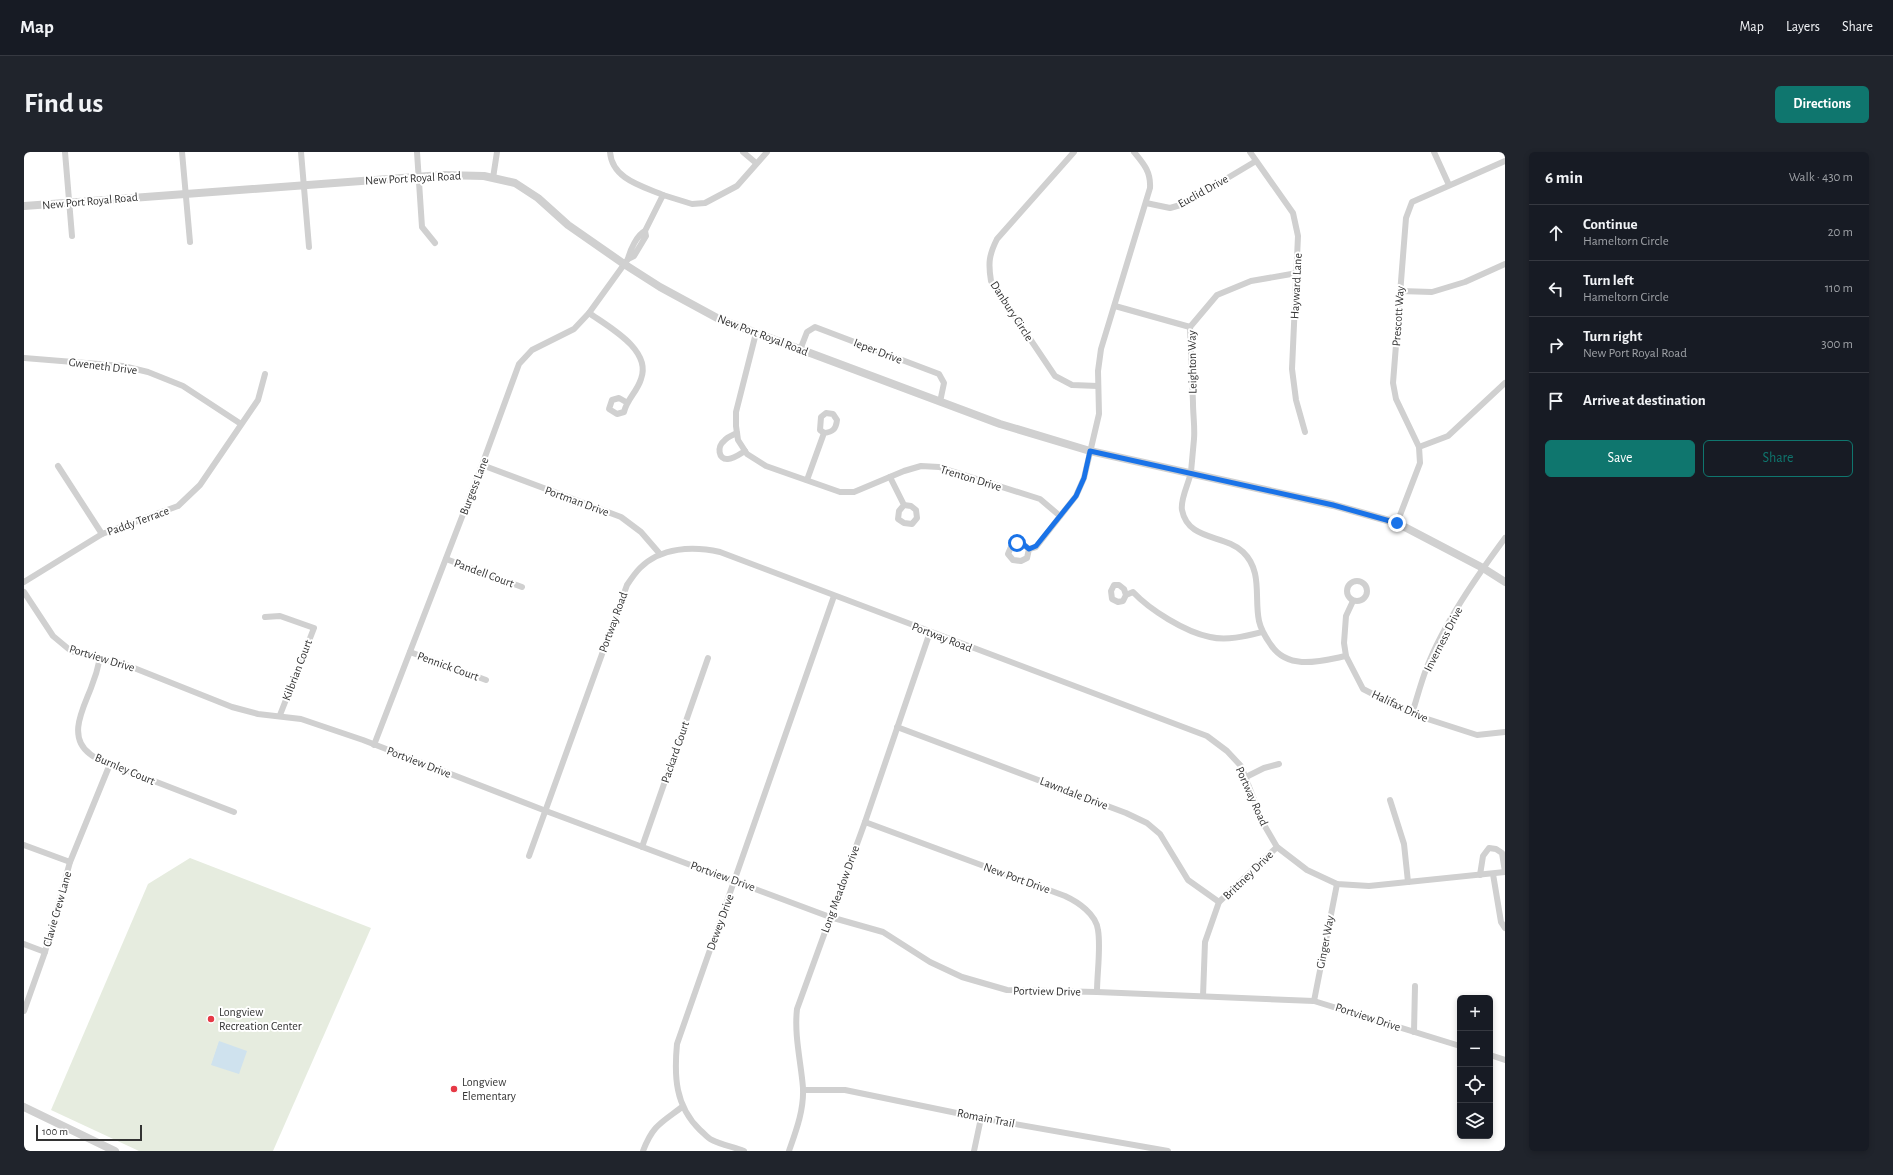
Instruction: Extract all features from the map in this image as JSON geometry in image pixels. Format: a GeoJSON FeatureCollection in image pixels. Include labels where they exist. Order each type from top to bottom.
{"type":"FeatureCollection","features":[{"type":"Feature","properties":{"kind":"street"},"geometry":{"type":"LineString","coordinates":[[65,152],[72,236]]}},
{"type":"Feature","properties":{"kind":"street"},"geometry":{"type":"LineString","coordinates":[[182,152],[190,242]]}},
{"type":"Feature","properties":{"kind":"street"},"geometry":{"type":"LineString","coordinates":[[301,152],[309,247]]}},
{"type":"Feature","properties":{"kind":"street"},"geometry":{"type":"LineString","coordinates":[[416,152],[422,227],[435,243]]}},
{"type":"Feature","properties":{"kind":"street"},"geometry":{"type":"LineString","coordinates":[[492,178],[497,152]]}},
{"type":"Feature","properties":{"kind":"street"},"geometry":{"type":"LineString","coordinates":[[610,152],[611,161],[616,171],[627,179],[663,195],[692,204],[705,204],[737,186],[767,152]]}},
{"type":"Feature","properties":{"kind":"street"},"geometry":{"type":"LineString","coordinates":[[743,152],[756,163]]}},
{"type":"Feature","properties":{"kind":"street","name":"Danbury Circle"},"geometry":{"type":"LineString","coordinates":[[1074,152],[997,239],[990,254],[989,267],[991,281],[1055,376],[1072,385],[1098,386]]}},
{"type":"Feature","properties":{"kind":"street"},"geometry":{"type":"LineString","coordinates":[[1029,549],[1036,546],[1076,496],[1084,478],[1099,414],[1098,371],[1101,349],[1146,203],[1151,177],[1134,152]]}},
{"type":"Feature","properties":{"kind":"street","name":"Hayward Lane"},"geometry":{"type":"LineString","coordinates":[[1250,152],[1293,213],[1298,236],[1292,369],[1296,400],[1305,432]]}},
{"type":"Feature","properties":{"kind":"street"},"geometry":{"type":"LineString","coordinates":[[1434,152],[1449,185]]}},
{"type":"Feature","properties":{"kind":"street","name":"Euclid Drive"},"geometry":{"type":"LineString","coordinates":[[1146,203],[1159,207],[1170,208],[1184,204],[1256,161]]}},
{"type":"Feature","properties":{"kind":"street","name":"Prescott Way"},"geometry":{"type":"LineString","coordinates":[[1397,523],[1420,463],[1418,447],[1396,399],[1393,383],[1406,218],[1412,202],[1505,161]]}},
{"type":"Feature","properties":{"kind":"street","name":"New Port Royal Road"},"geometry":{"type":"LineString","coordinates":[[24,206],[419,176],[442,175],[492,178],[515,183],[538,198],[568,225],[626,262],[660,287],[719,319],[1000,424],[1090,451],[1333,505],[1397,523],[1484,568],[1505,582]]}},
{"type":"Feature","properties":{"kind":"street","name":"Burgess Lane"},"geometry":{"type":"LineString","coordinates":[[374,745],[482,466],[519,364],[532,350],[574,329],[589,313],[626,262],[629,253],[641,233],[645,231],[663,195]]}},
{"type":"Feature","properties":{"kind":"street"},"geometry":{"type":"LineString","coordinates":[[1400,291],[1432,292],[1465,282],[1505,264]]}},
{"type":"Feature","properties":{"kind":"street","name":"Leighton Way"},"geometry":{"type":"LineString","coordinates":[[1262,632],[1258,620],[1257,580],[1253,568],[1244,552],[1233,545],[1194,531],[1184,519],[1181,508],[1191,473],[1194,437],[1190,327],[1217,294],[1251,281],[1297,272]]}},
{"type":"Feature","properties":{"kind":"street"},"geometry":{"type":"LineString","coordinates":[[1115,306],[1190,327]]}},
{"type":"Feature","properties":{"kind":"street"},"geometry":{"type":"LineString","coordinates":[[589,313],[630,342],[642,361],[642,379],[626,402]]}},
{"type":"Feature","properties":{"kind":"street","name":"Ieper Drive"},"geometry":{"type":"LineString","coordinates":[[800,350],[807,332],[815,328],[822,330],[939,374],[944,383],[940,402]]}},
{"type":"Feature","properties":{"kind":"street","name":"Trenton Drive"},"geometry":{"type":"LineString","coordinates":[[756,333],[736,412],[737,433],[738,440],[747,454],[766,466],[840,492],[854,492],[890,476],[922,466],[940,467],[1040,499],[1060,516]]}},
{"type":"Feature","properties":{"kind":"street","name":"Gweneth Drive"},"geometry":{"type":"LineString","coordinates":[[24,358],[123,366],[148,372],[183,386],[241,424]]}},
{"type":"Feature","properties":{"kind":"street","name":"Paddy Terrace"},"geometry":{"type":"LineString","coordinates":[[24,582],[102,534],[178,506],[200,485],[258,400],[265,374]]}},
{"type":"Feature","properties":{"kind":"street"},"geometry":{"type":"LineString","coordinates":[[1418,447],[1448,436],[1505,383]]}},
{"type":"Feature","properties":{"kind":"street"},"geometry":{"type":"LineString","coordinates":[[737,433],[723,441],[719,449],[720,456],[725,459],[730,459],[745,451]]}},
{"type":"Feature","properties":{"kind":"street"},"geometry":{"type":"LineString","coordinates":[[807,480],[824,433]]}},
{"type":"Feature","properties":{"kind":"street"},"geometry":{"type":"LineString","coordinates":[[58,466],[102,534]]}},
{"type":"Feature","properties":{"kind":"street","name":"Portman Drive"},"geometry":{"type":"LineString","coordinates":[[482,466],[621,517],[641,532],[660,554]]}},
{"type":"Feature","properties":{"kind":"street"},"geometry":{"type":"LineString","coordinates":[[890,476],[904,505]]}},
{"type":"Feature","properties":{"kind":"street","name":"Inverness Drive"},"geometry":{"type":"LineString","coordinates":[[1412,714],[1427,667],[1444,633],[1484,568],[1505,538]]}},
{"type":"Feature","properties":{"kind":"street","name":"Portway Road"},"geometry":{"type":"LineString","coordinates":[[529,856],[627,585],[641,567],[660,554],[678,550],[702,548],[720,552],[1207,736],[1227,750],[1241,766],[1263,823],[1277,847],[1307,870],[1337,884],[1369,886],[1493,874],[1505,872],[1502,853],[1496,849],[1489,848],[1483,856],[1480,875]]}},
{"type":"Feature","properties":{"kind":"street","name":"Pandell Court"},"geometry":{"type":"LineString","coordinates":[[446,559],[522,587]]}},
{"type":"Feature","properties":{"kind":"street","name":"Portview Drive"},"geometry":{"type":"LineString","coordinates":[[24,592],[53,636],[61,645],[71,652],[124,664],[232,707],[258,714],[280,715],[301,719],[374,745],[830,917],[883,932],[930,962],[962,977],[1007,990],[1097,992],[1314,1001],[1457,1045]]}},
{"type":"Feature","properties":{"kind":"street"},"geometry":{"type":"LineString","coordinates":[[1126,595],[1133,592],[1162,615],[1191,631],[1211,638],[1234,638],[1262,632],[1274,650],[1286,659],[1300,663],[1318,662],[1346,656]]}},
{"type":"Feature","properties":{"kind":"street","name":"Dewey Drive"},"geometry":{"type":"LineString","coordinates":[[744,1151],[711,1139],[695,1124],[682,1107],[676,1088],[674,1070],[677,1044],[834,596]]}},
{"type":"Feature","properties":{"kind":"street","name":"Halifax Drive"},"geometry":{"type":"LineString","coordinates":[[1353,601],[1346,616],[1344,643],[1346,656],[1363,689],[1412,714],[1477,736],[1505,732]]}},
{"type":"Feature","properties":{"kind":"street","name":"Kilbrian Court"},"geometry":{"type":"LineString","coordinates":[[265,617],[280,616],[314,628],[280,715]]}},
{"type":"Feature","properties":{"kind":"street","name":"Long Meadow Drive"},"geometry":{"type":"LineString","coordinates":[[789,1151],[800,1121],[803,1090],[795,1026],[797,1009],[865,822],[930,632]]}},
{"type":"Feature","properties":{"kind":"street","name":"Pennick Court"},"geometry":{"type":"LineString","coordinates":[[410,652],[486,680]]}},
{"type":"Feature","properties":{"kind":"street","name":"Burnley Court"},"geometry":{"type":"LineString","coordinates":[[100,658],[96,676],[78,723],[79,740],[90,754],[110,764],[234,812]]}},
{"type":"Feature","properties":{"kind":"street","name":"Packard Court"},"geometry":{"type":"LineString","coordinates":[[642,847],[708,658]]}},
{"type":"Feature","properties":{"kind":"street","name":"Lawndale Drive"},"geometry":{"type":"LineString","coordinates":[[897,727],[1126,813],[1147,823],[1160,834],[1188,880],[1219,902]]}},
{"type":"Feature","properties":{"kind":"street","name":"Clavie Crew Lane"},"geometry":{"type":"LineString","coordinates":[[24,1011],[45,952],[70,862],[110,764]]}},
{"type":"Feature","properties":{"kind":"street"},"geometry":{"type":"LineString","coordinates":[[1246,777],[1264,768],[1279,764]]}},
{"type":"Feature","properties":{"kind":"street"},"geometry":{"type":"LineString","coordinates":[[1390,800],[1404,844],[1408,882]]}},
{"type":"Feature","properties":{"kind":"street","name":"New Port Drive"},"geometry":{"type":"LineString","coordinates":[[865,822],[1065,896],[1079,903],[1089,913],[1098,929],[1097,992]]}},
{"type":"Feature","properties":{"kind":"street"},"geometry":{"type":"LineString","coordinates":[[24,845],[70,862]]}},
{"type":"Feature","properties":{"kind":"street","name":"Brittney Drive"},"geometry":{"type":"LineString","coordinates":[[1203,996],[1206,942],[1219,902],[1277,847]]}},
{"type":"Feature","properties":{"kind":"street"},"geometry":{"type":"LineString","coordinates":[[1493,874],[1501,922],[1505,928]]}},
{"type":"Feature","properties":{"kind":"street","name":"Ginger Way"},"geometry":{"type":"LineString","coordinates":[[1314,1001],[1337,884]]}},
{"type":"Feature","properties":{"kind":"street"},"geometry":{"type":"LineString","coordinates":[[24,944],[45,952]]}},
{"type":"Feature","properties":{"kind":"street"},"geometry":{"type":"LineString","coordinates":[[1414,1032],[1415,986]]}},
{"type":"Feature","properties":{"kind":"street"},"geometry":{"type":"LineString","coordinates":[[1493,1056],[1505,1060]]}},
{"type":"Feature","properties":{"kind":"street","name":"Romain Trail"},"geometry":{"type":"LineString","coordinates":[[803,1090],[845,1090],[981,1118],[1145,1149],[1168,1151]]}},
{"type":"Feature","properties":{"kind":"street"},"geometry":{"type":"LineString","coordinates":[[24,1107],[115,1151]]}},
{"type":"Feature","properties":{"kind":"street"},"geometry":{"type":"LineString","coordinates":[[643,1151],[649,1134],[658,1124],[682,1107]]}},
{"type":"Feature","properties":{"kind":"street"},"geometry":{"type":"LineString","coordinates":[[974,1151],[981,1118]]}},
{"type":"Feature","properties":{"kind":"shaded area","name":"Longview Recreation Center"},"geometry":{"type":"Polygon","coordinates":[[[190,858],[371,928],[273,1151],[139,1151],[51,1110],[148,884],[190,858]]]}},
{"type":"Feature","properties":{"kind":"water"},"geometry":{"type":"Polygon","coordinates":[[[219,1041],[247,1051],[239,1074],[211,1065],[219,1041]]]}},
{"type":"Feature","properties":{"kind":"place","name":"Longview Recreation Center"},"geometry":{"type":"Point","coordinates":[211,1019]}},
{"type":"Feature","properties":{"kind":"place","name":"Longview Elementary"},"geometry":{"type":"Point","coordinates":[454,1089]}},
{"type":"Feature","properties":{"kind":"route"},"geometry":{"type":"LineString","coordinates":[[1017,543],[1023,544],[1029,549],[1036,546],[1076,496],[1084,478],[1090,451],[1333,505],[1397,523]]}}]}
